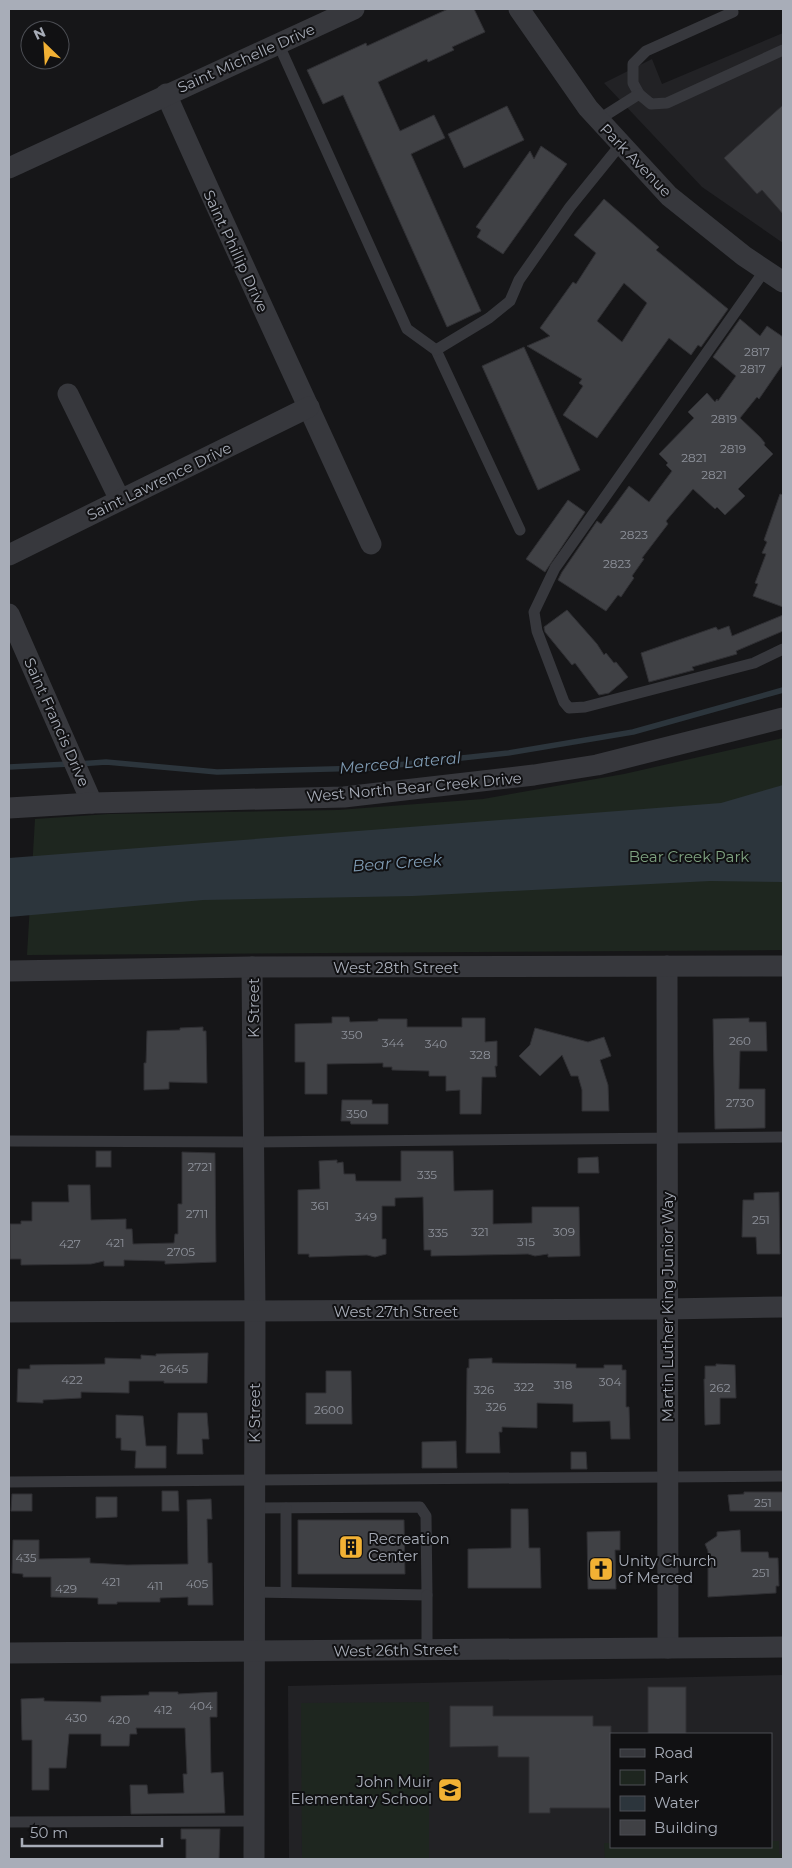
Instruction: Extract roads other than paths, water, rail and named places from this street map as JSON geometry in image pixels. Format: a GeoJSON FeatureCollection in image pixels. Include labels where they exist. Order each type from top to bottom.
{"type":"FeatureCollection","features":[{"type":"Feature","properties":{"kind":"street","name":"Saint Michelle Drive"},"geometry":{"type":"LineString","coordinates":[[9,168],[354,9]]}},
{"type":"Feature","properties":{"kind":"street","name":"Park Avenue"},"geometry":{"type":"LineString","coordinates":[[519,9],[588,108],[669,196],[744,256],[783,282]]}},
{"type":"Feature","properties":{"kind":"street","name":"Saint Phillip Drive"},"geometry":{"type":"LineString","coordinates":[[166,94],[232,244],[371,544]]}},
{"type":"Feature","properties":{"kind":"street"},"geometry":{"type":"LineString","coordinates":[[68,394],[120,500]]}},
{"type":"Feature","properties":{"kind":"street","name":"Saint Lawrence Drive"},"geometry":{"type":"LineString","coordinates":[[9,555],[309,408]]}},
{"type":"Feature","properties":{"kind":"street","name":"Saint Francis Drive"},"geometry":{"type":"LineString","coordinates":[[9,614],[90,796]]}},
{"type":"Feature","properties":{"kind":"street","name":"West North Bear Creek Drive"},"geometry":{"type":"LineString","coordinates":[[9,808],[90,796],[344,797],[534,776],[596,765],[783,718]]}},
{"type":"Feature","properties":{"kind":"street","name":"Martin Luther King Junior Way"},"geometry":{"type":"LineString","coordinates":[[667,966],[668,1648]]}},
{"type":"Feature","properties":{"kind":"street","name":"West 28th Street"},"geometry":{"type":"LineString","coordinates":[[9,971],[252,967],[783,966]]}},
{"type":"Feature","properties":{"kind":"street","name":"K Street"},"geometry":{"type":"LineString","coordinates":[[252,967],[255,1311],[254,1859]]}},
{"type":"Feature","properties":{"kind":"street","name":"West 27th Street"},"geometry":{"type":"LineString","coordinates":[[9,1312],[783,1308]]}},
{"type":"Feature","properties":{"kind":"street","name":"West 26th Street"},"geometry":{"type":"LineString","coordinates":[[9,1653],[783,1647]]}},
{"type":"Feature","properties":{"kind":"lane"},"geometry":{"type":"LineString","coordinates":[[735,10],[646,51],[633,64],[634,83],[639,94],[651,104],[667,103],[783,50]]}},
{"type":"Feature","properties":{"kind":"lane"},"geometry":{"type":"LineString","coordinates":[[278,43],[407,329],[436,350],[520,530]]}},
{"type":"Feature","properties":{"kind":"lane"},"geometry":{"type":"LineString","coordinates":[[598,120],[639,94]]}},
{"type":"Feature","properties":{"kind":"lane"},"geometry":{"type":"LineString","coordinates":[[436,350],[489,318],[510,301],[519,280],[570,207],[621,144]]}},
{"type":"Feature","properties":{"kind":"lane"},"geometry":{"type":"LineString","coordinates":[[765,270],[555,568],[534,612],[537,631],[564,702],[569,708],[585,707],[754,663],[783,649]]}},
{"type":"Feature","properties":{"kind":"lane"},"geometry":{"type":"LineString","coordinates":[[9,1141],[254,1142],[783,1137]]}},
{"type":"Feature","properties":{"kind":"lane"},"geometry":{"type":"LineString","coordinates":[[9,1482],[783,1476]]}},
{"type":"Feature","properties":{"kind":"lane"},"geometry":{"type":"LineString","coordinates":[[254,1508],[420,1507],[426,1516],[427,1650]]}},
{"type":"Feature","properties":{"kind":"lane"},"geometry":{"type":"LineString","coordinates":[[286,1508],[286,1592]]}},
{"type":"Feature","properties":{"kind":"lane"},"geometry":{"type":"LineString","coordinates":[[254,1592],[427,1594]]}},
{"type":"Feature","properties":{"kind":"lane"},"geometry":{"type":"LineString","coordinates":[[9,1822],[254,1821]]}},
{"type":"Feature","properties":{"kind":"water","name":"Bear Creek"},"geometry":{"type":"Polygon","coordinates":[[[783,785],[783,882],[710,881],[413,896],[203,900],[9,917],[9,858],[721,803],[783,785]]]}},
{"type":"Feature","properties":{"kind":"waterway","name":"Merced Lateral"},"geometry":{"type":"LineString","coordinates":[[78,764],[106,762],[217,772],[369,768],[508,753],[633,732],[783,690]]}},
{"type":"Feature","properties":{"kind":"waterway","name":"Merced Lateral"},"geometry":{"type":"LineString","coordinates":[[9,767],[69,764]]}},
{"type":"Feature","properties":{"kind":"place","name":"Recreation Center"},"geometry":{"type":"Point","coordinates":[351,1547]}},
{"type":"Feature","properties":{"kind":"place","name":"Unity Church of Merced"},"geometry":{"type":"Point","coordinates":[601,1569]}},
{"type":"Feature","properties":{"kind":"place","name":"John Muir Elementary School"},"geometry":{"type":"Point","coordinates":[450,1790]}},
{"type":"Feature","properties":{"kind":"park label","name":"Bear Creek Park"},"geometry":{"type":"Point","coordinates":[689,856]}}]}
